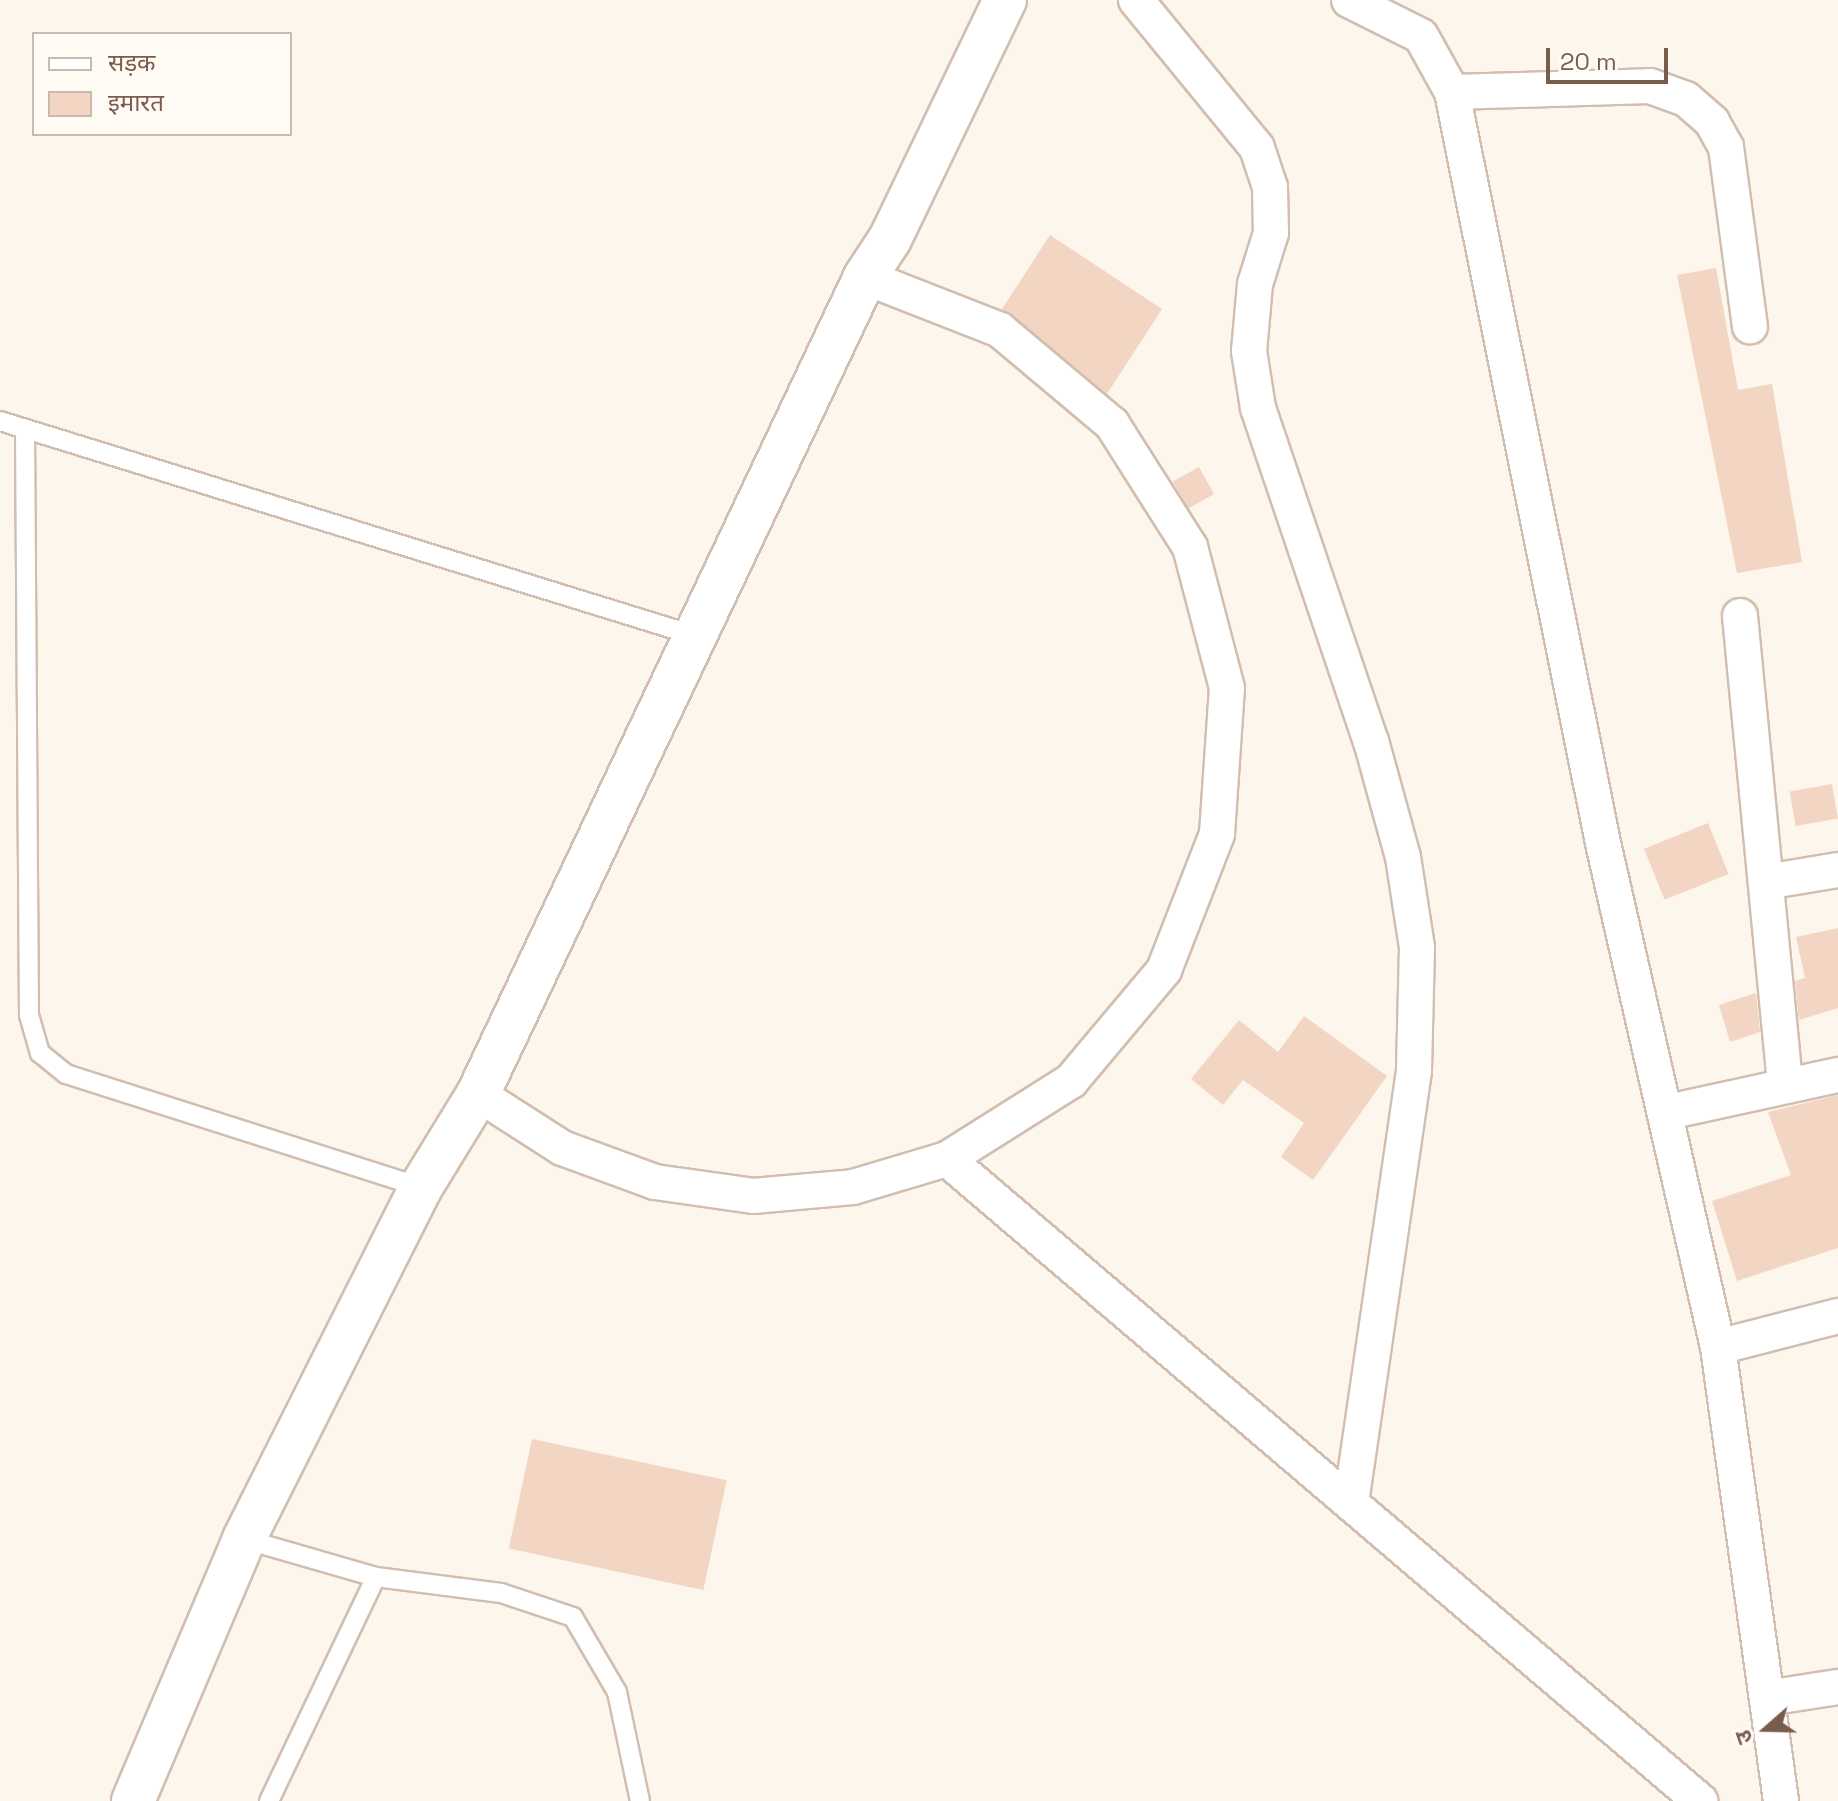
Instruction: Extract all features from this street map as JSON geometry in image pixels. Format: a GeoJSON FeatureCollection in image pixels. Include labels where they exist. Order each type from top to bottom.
{"type":"FeatureCollection","features":[{"type":"Feature","properties":{"kind":"street"},"geometry":{"type":"LineString","coordinates":[[133,1801],[244,1539],[421,1187],[478,1094],[865,277],[890,239],[1005,0]]}},
{"type":"Feature","properties":{"kind":"street"},"geometry":{"type":"LineString","coordinates":[[1136,0],[1257,148],[1270,187],[1271,233],[1255,284],[1249,351],[1258,408],[1371,741],[1403,857],[1417,947],[1414,1071],[1351,1503]]}},
{"type":"Feature","properties":{"kind":"street"},"geometry":{"type":"LineString","coordinates":[[1349,0],[1421,36],[1452,92],[1603,843],[1668,1112],[1718,1347],[1781,1801]]}},
{"type":"Feature","properties":{"kind":"street"},"geometry":{"type":"LineString","coordinates":[[1452,92],[1650,86],[1686,99],[1712,122],[1726,147],[1750,326]]}},
{"type":"Feature","properties":{"kind":"street"},"geometry":{"type":"LineString","coordinates":[[478,1094],[562,1148],[655,1182],[753,1196],[853,1187],[947,1159],[1071,1081],[1164,970],[1217,834],[1227,688],[1190,547],[1112,424],[1000,330],[865,277]]}},
{"type":"Feature","properties":{"kind":"street"},"geometry":{"type":"LineString","coordinates":[[1740,616],[1785,1086]]}},
{"type":"Feature","properties":{"kind":"street"},"geometry":{"type":"LineString","coordinates":[[1766,882],[1838,870]]}},
{"type":"Feature","properties":{"kind":"street"},"geometry":{"type":"LineString","coordinates":[[1668,1112],[1838,1075]]}},
{"type":"Feature","properties":{"kind":"street"},"geometry":{"type":"LineString","coordinates":[[947,1159],[1700,1801]]}},
{"type":"Feature","properties":{"kind":"street"},"geometry":{"type":"LineString","coordinates":[[1718,1347],[1838,1316]]}},
{"type":"Feature","properties":{"kind":"street"},"geometry":{"type":"LineString","coordinates":[[1767,1698],[1838,1687]]}},
{"type":"Feature","properties":{"kind":"lane"},"geometry":{"type":"LineString","coordinates":[[0,421],[693,635]]}},
{"type":"Feature","properties":{"kind":"lane"},"geometry":{"type":"LineString","coordinates":[[25,429],[29,1015],[40,1053],[66,1074],[421,1187]]}},
{"type":"Feature","properties":{"kind":"lane"},"geometry":{"type":"LineString","coordinates":[[244,1539],[376,1577],[501,1593],[573,1617],[617,1692],[640,1801]]}},
{"type":"Feature","properties":{"kind":"lane"},"geometry":{"type":"LineString","coordinates":[[269,1801],[376,1577]]}},
{"type":"Feature","properties":{"kind":"building"},"geometry":{"type":"Polygon","coordinates":[[[1050,235],[1162,309],[1107,394],[1002,309],[1050,235]]]}},
{"type":"Feature","properties":{"kind":"building"},"geometry":{"type":"Polygon","coordinates":[[[1716,268],[1738,390],[1772,384],[1802,562],[1737,573],[1677,275],[1716,268]]]}},
{"type":"Feature","properties":{"kind":"building"},"geometry":{"type":"Polygon","coordinates":[[[1199,467],[1214,494],[1188,509],[1173,482],[1199,467]]]}},
{"type":"Feature","properties":{"kind":"building"},"geometry":{"type":"Polygon","coordinates":[[[1832,784],[1838,818],[1796,826],[1790,791],[1832,784]]]}},
{"type":"Feature","properties":{"kind":"building"},"geometry":{"type":"Polygon","coordinates":[[[1708,823],[1729,874],[1665,900],[1644,849],[1708,823]]]}},
{"type":"Feature","properties":{"kind":"building"},"geometry":{"type":"Polygon","coordinates":[[[1838,928],[1838,1008],[1799,1020],[1795,981],[1805,978],[1796,937],[1838,928]]]}},
{"type":"Feature","properties":{"kind":"building"},"geometry":{"type":"Polygon","coordinates":[[[1756,993],[1760,1032],[1730,1042],[1719,1005],[1756,993]]]}},
{"type":"Feature","properties":{"kind":"building"},"geometry":{"type":"Polygon","coordinates":[[[1304,1016],[1387,1076],[1313,1180],[1281,1157],[1304,1123],[1243,1080],[1223,1105],[1191,1079],[1239,1020],[1278,1052],[1304,1016]]]}},
{"type":"Feature","properties":{"kind":"building"},"geometry":{"type":"Polygon","coordinates":[[[1838,1095],[1838,1248],[1737,1281],[1712,1201],[1791,1175],[1768,1112],[1838,1095]]]}},
{"type":"Feature","properties":{"kind":"building"},"geometry":{"type":"Polygon","coordinates":[[[532,1439],[727,1480],[703,1590],[509,1549],[532,1439]]]}}]}
